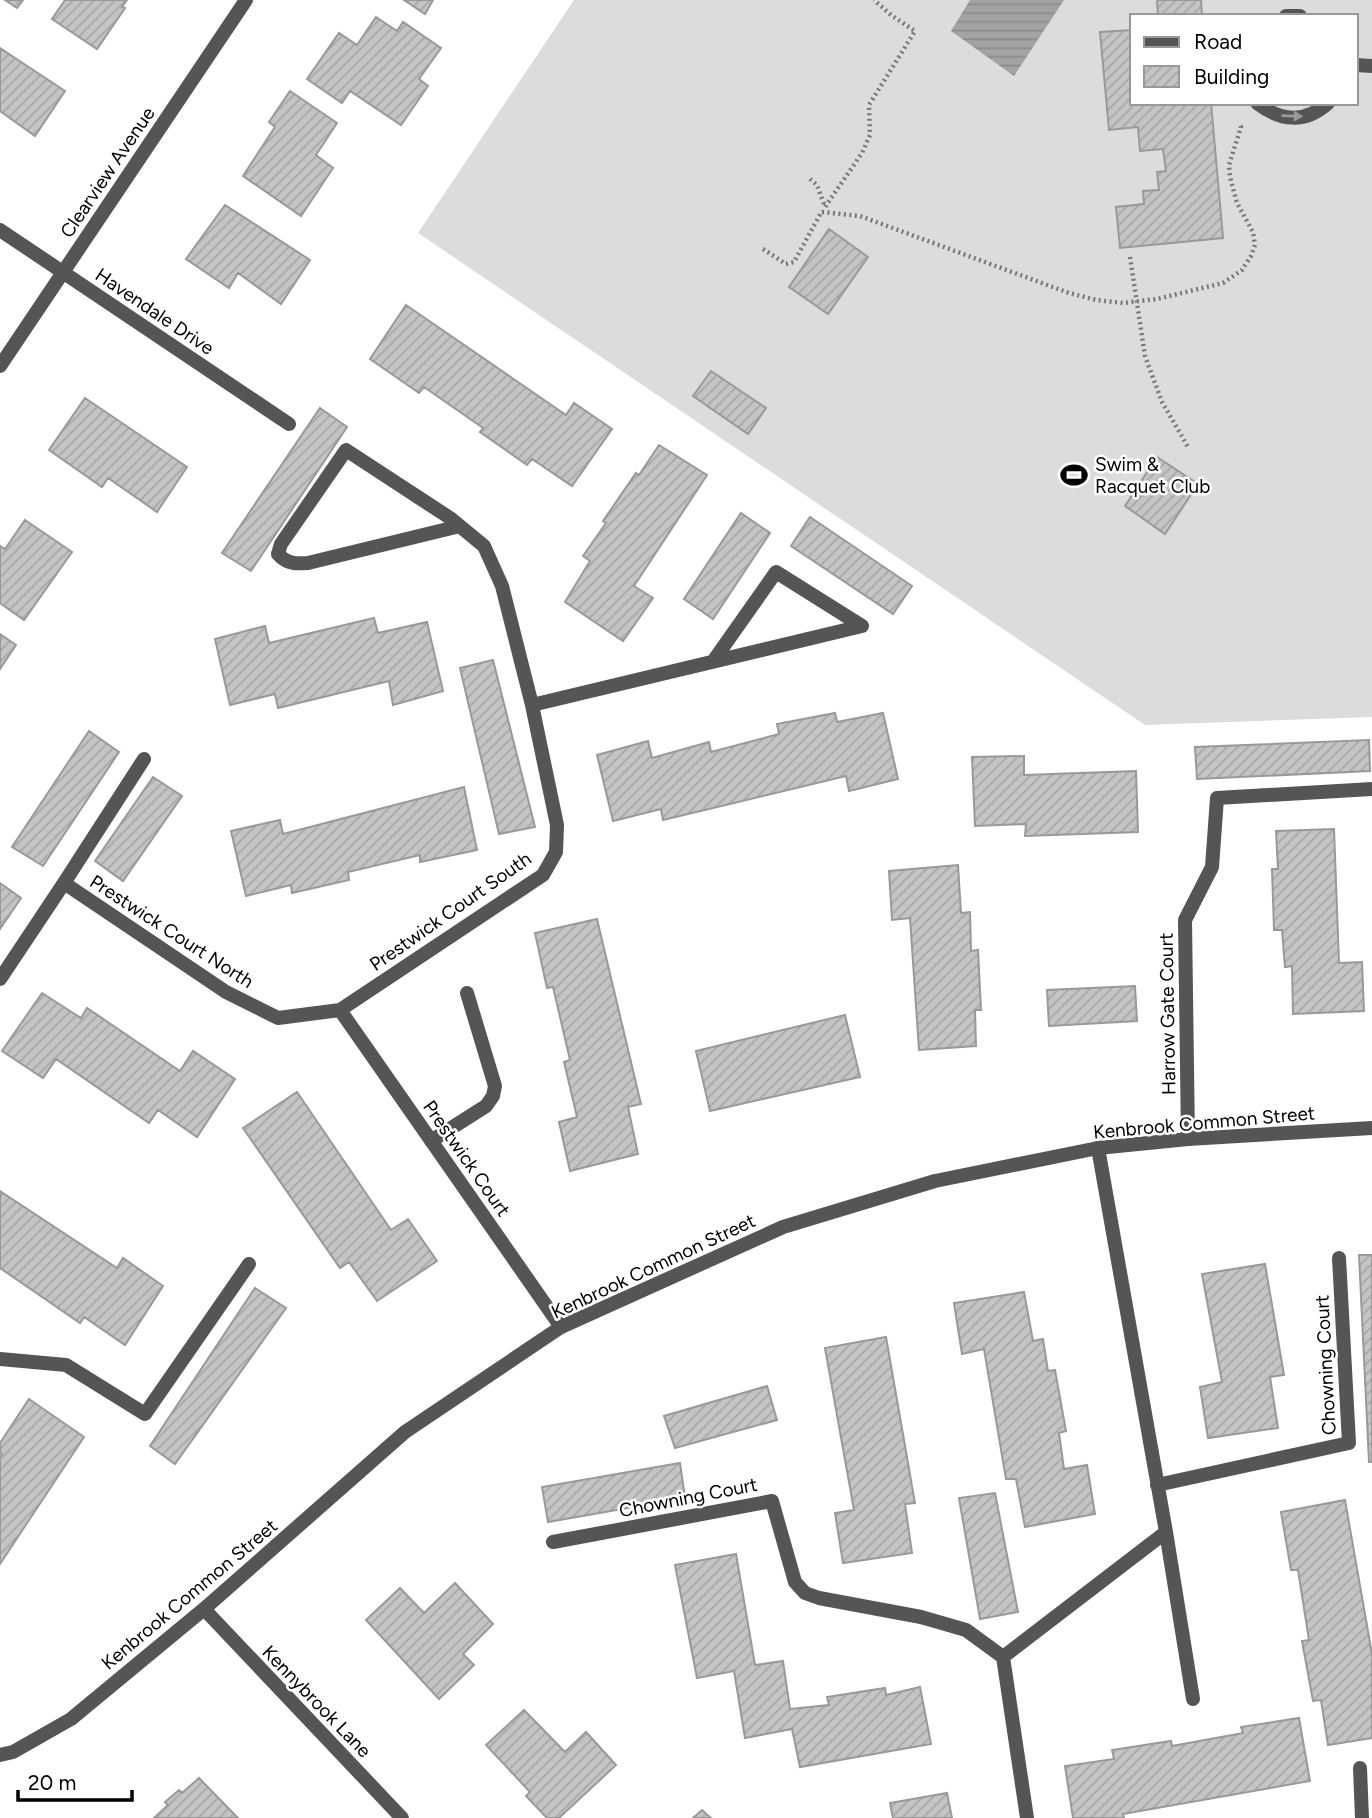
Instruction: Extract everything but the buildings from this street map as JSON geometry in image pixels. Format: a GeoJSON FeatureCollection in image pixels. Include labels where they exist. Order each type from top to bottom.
{"type":"FeatureCollection","features":[{"type":"Feature","properties":{"kind":"street","name":"Clearview Avenue"},"geometry":{"type":"LineString","coordinates":[[0,366],[246,0]]}},
{"type":"Feature","properties":{"kind":"street"},"geometry":{"type":"LineString","coordinates":[[1259,105],[1269,113],[1286,118],[1304,117],[1326,105]]}},
{"type":"Feature","properties":{"kind":"street","name":"Havendale Drive"},"geometry":{"type":"LineString","coordinates":[[0,230],[289,424]]}},
{"type":"Feature","properties":{"kind":"street","name":"Prestwick Court South"},"geometry":{"type":"LineString","coordinates":[[341,1010],[543,875],[556,852],[557,825],[532,705],[502,586],[484,546],[460,526],[450,518],[346,450],[281,544],[278,554],[294,564],[308,563],[460,526]]}},
{"type":"Feature","properties":{"kind":"street"},"geometry":{"type":"LineString","coordinates":[[532,705],[862,626],[776,572],[715,660]]}},
{"type":"Feature","properties":{"kind":"street","name":"Prestwick Court North"},"geometry":{"type":"LineString","coordinates":[[0,979],[144,759]]}},
{"type":"Feature","properties":{"kind":"street","name":"Harrow Gate Court"},"geometry":{"type":"LineString","coordinates":[[1188,1139],[1185,920],[1212,867],[1217,798],[1372,789]]}},
{"type":"Feature","properties":{"kind":"street","name":"Prestwick Court North"},"geometry":{"type":"LineString","coordinates":[[64,883],[226,992],[278,1018],[341,1010]]}},
{"type":"Feature","properties":{"kind":"street"},"geometry":{"type":"LineString","coordinates":[[431,1141],[486,1106],[493,1097],[495,1086],[467,993]]}},
{"type":"Feature","properties":{"kind":"street","name":"Prestwick Court"},"geometry":{"type":"LineString","coordinates":[[341,1010],[561,1327]]}},
{"type":"Feature","properties":{"kind":"street","name":"Kenbrook Common Street"},"geometry":{"type":"LineString","coordinates":[[0,1755],[13,1752],[71,1719],[204,1609],[405,1432],[561,1327],[783,1227],[935,1181],[1098,1148],[1188,1139],[1372,1128]]}},
{"type":"Feature","properties":{"kind":"street"},"geometry":{"type":"LineString","coordinates":[[1098,1148],[1193,1699]]}},
{"type":"Feature","properties":{"kind":"street","name":"Chowning Court"},"geometry":{"type":"LineString","coordinates":[[1157,1485],[1349,1443],[1339,1258]]}},
{"type":"Feature","properties":{"kind":"street"},"geometry":{"type":"LineString","coordinates":[[0,1359],[66,1365],[145,1414],[249,1264]]}},
{"type":"Feature","properties":{"kind":"street","name":"Chowning Court"},"geometry":{"type":"LineString","coordinates":[[553,1542],[772,1501],[795,1582],[805,1592],[819,1598],[921,1617],[965,1630],[1003,1657]]}},
{"type":"Feature","properties":{"kind":"street"},"geometry":{"type":"LineString","coordinates":[[1027,1818],[1003,1657],[1166,1532]]}},
{"type":"Feature","properties":{"kind":"street","name":"Kennybrook Lane"},"geometry":{"type":"LineString","coordinates":[[204,1609],[402,1818]]}},
{"type":"Feature","properties":{"kind":"street"},"geometry":{"type":"LineString","coordinates":[[1360,1768],[1362,1818]]}},
{"type":"Feature","properties":{"kind":"path"},"geometry":{"type":"LineString","coordinates":[[763,249],[786,264],[794,262],[823,209],[862,153],[870,135],[869,105],[915,31],[874,0]]}},
{"type":"Feature","properties":{"kind":"path"},"geometry":{"type":"LineString","coordinates":[[823,209],[860,216],[1069,293],[1096,300],[1124,303],[1169,296],[1223,283],[1242,270],[1251,257],[1255,245],[1253,232],[1237,203],[1230,177],[1229,165],[1241,127],[1234,115]]}},
{"type":"Feature","properties":{"kind":"path"},"geometry":{"type":"LineString","coordinates":[[810,179],[817,185],[823,209]]}},
{"type":"Feature","properties":{"kind":"path"},"geometry":{"type":"LineString","coordinates":[[1130,257],[1145,356],[1162,402],[1188,447]]}},
{"type":"Feature","properties":{"kind":"shaded area","name":"Swim & Racquet Club"},"geometry":{"type":"Polygon","coordinates":[[[574,0],[1372,0],[1372,717],[1145,725],[418,233],[574,0]]]}},
{"type":"Feature","properties":{"kind":"shaded area"},"geometry":{"type":"Polygon","coordinates":[[[970,0],[1064,0],[1014,76],[951,31],[970,0]]]}},
{"type":"Feature","properties":{"kind":"place","name":"Swim & Racquet Club"},"geometry":{"type":"Point","coordinates":[1074,475]}}]}
